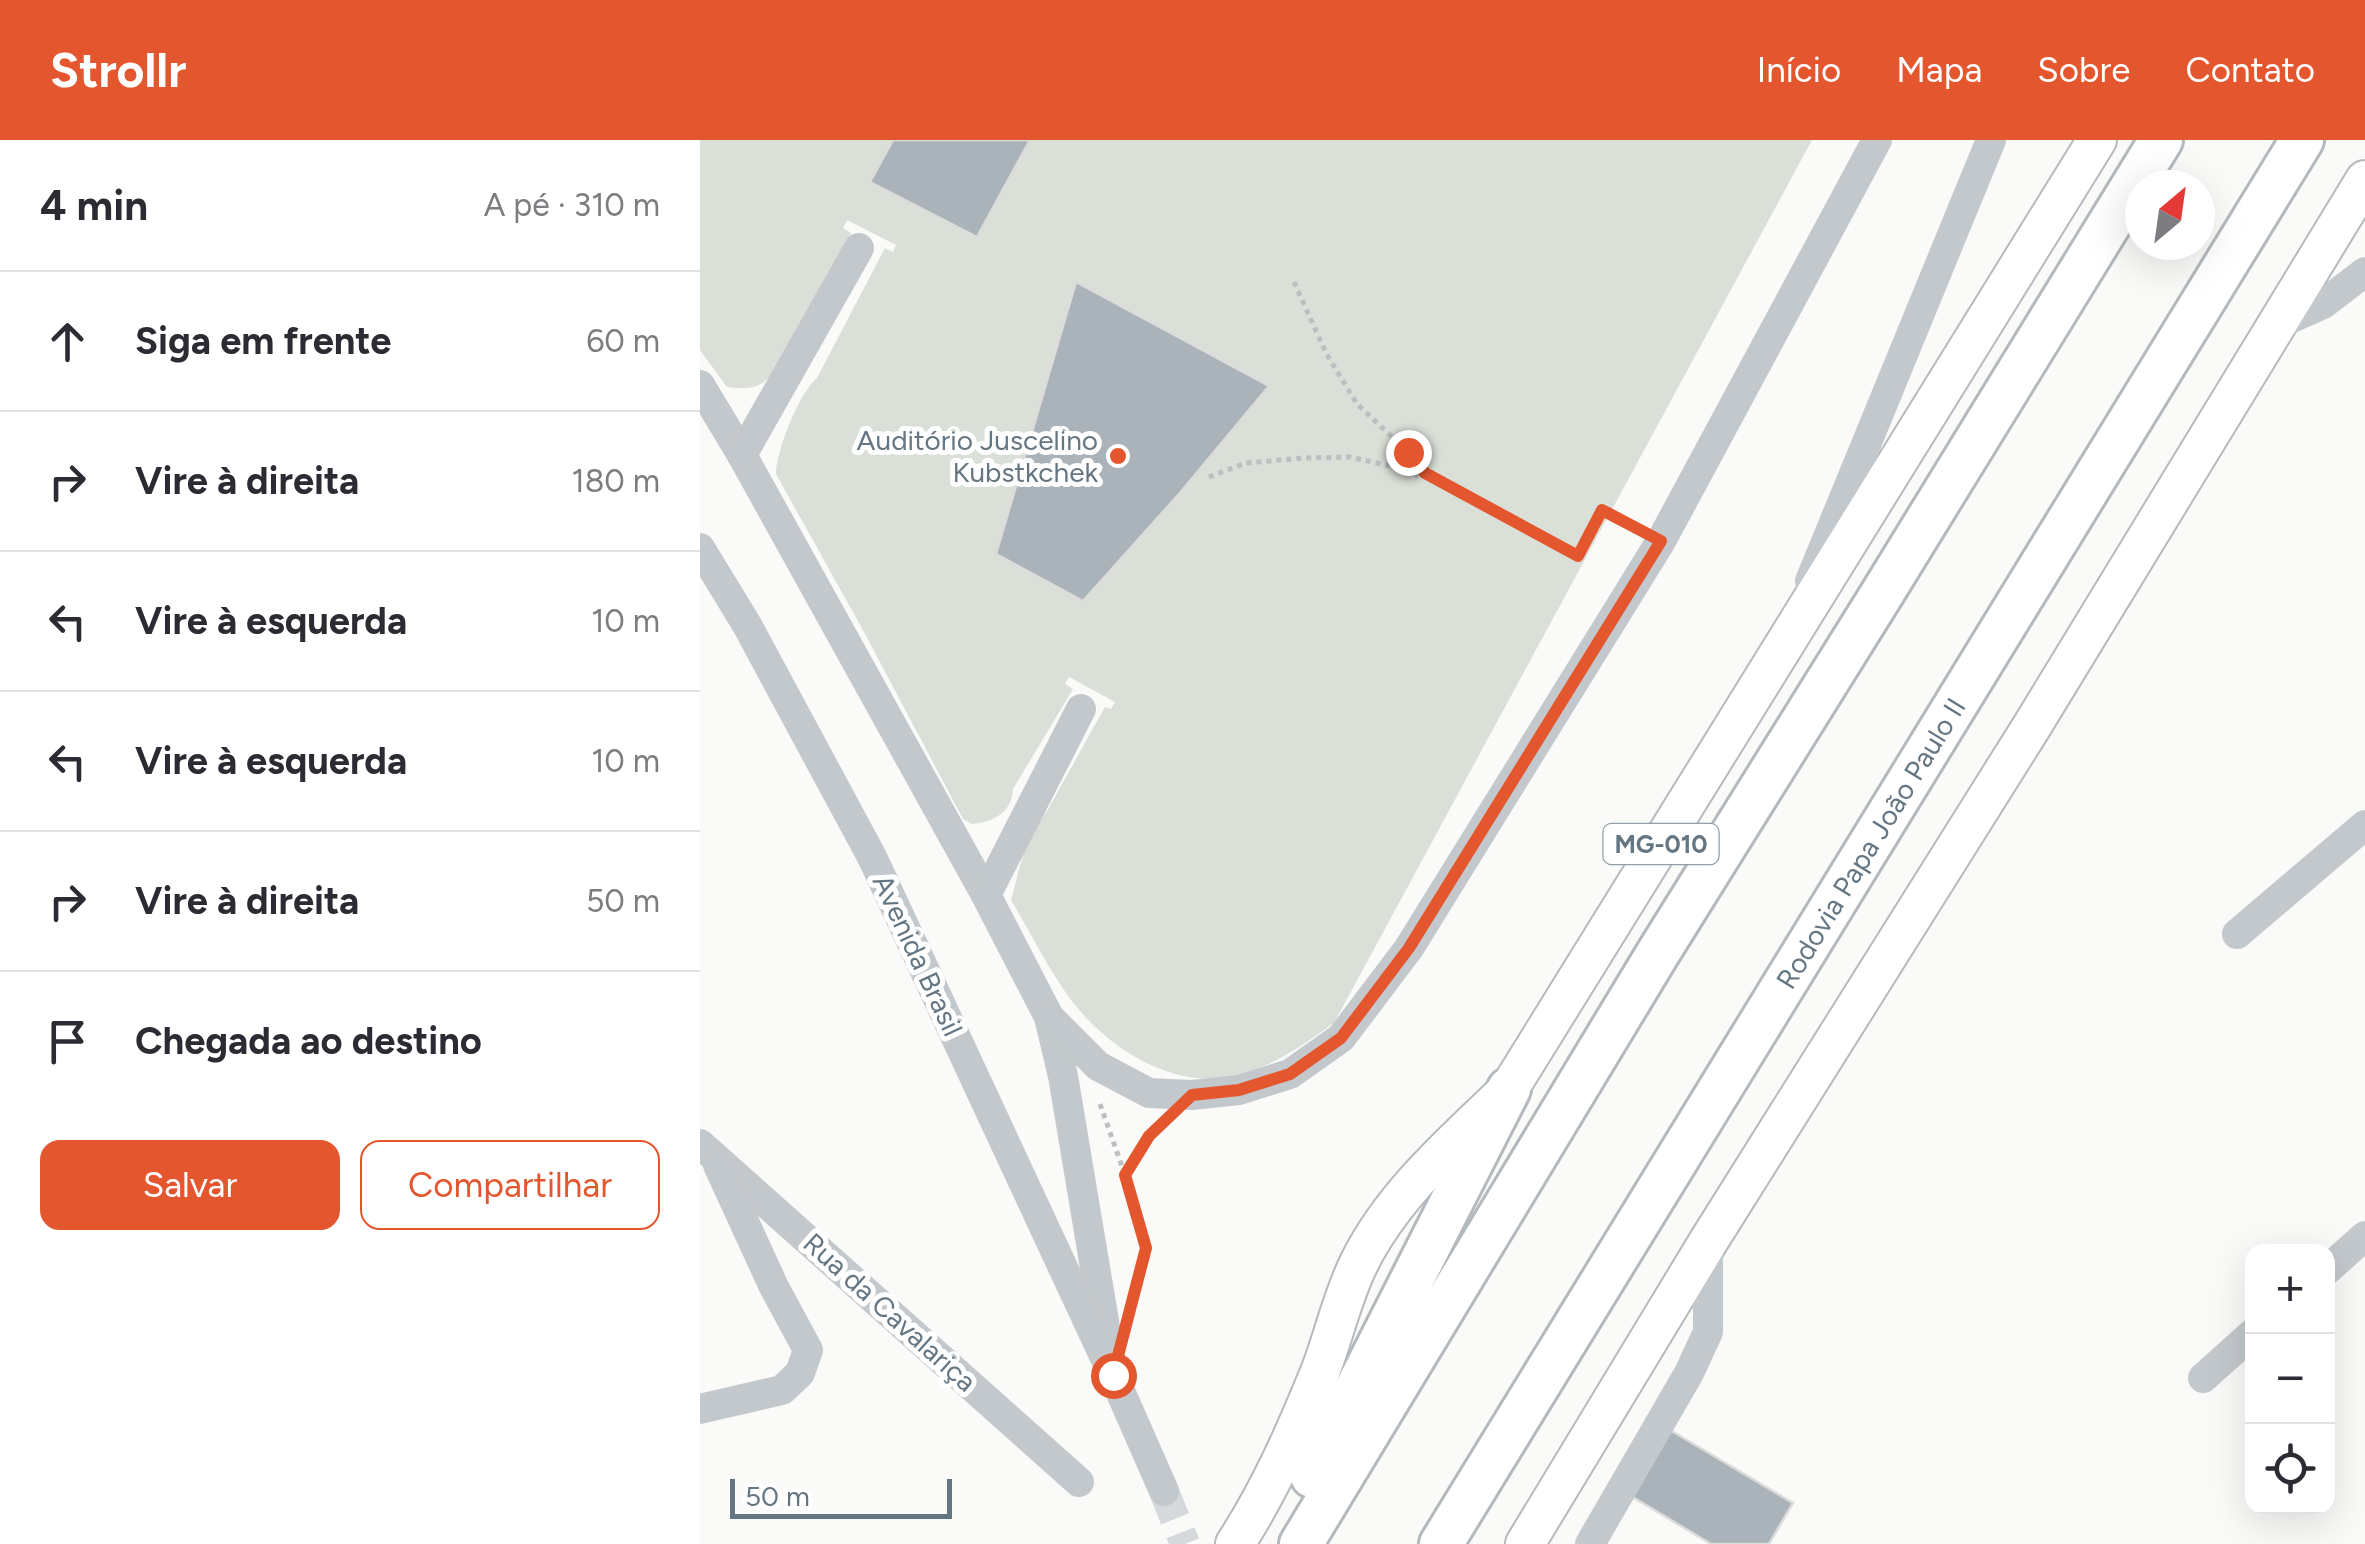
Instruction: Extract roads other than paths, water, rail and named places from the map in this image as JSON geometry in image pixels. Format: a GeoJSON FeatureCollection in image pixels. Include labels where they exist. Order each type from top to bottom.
{"type":"FeatureCollection","features":[{"type":"Feature","properties":{"kind":"highway","name":"MG-010"},"geometry":{"type":"LineString","coordinates":[[1301,1544],[1658,953],[2161,140]]}},
{"type":"Feature","properties":{"kind":"highway","name":"Rodovia Papa João Paulo II"},"geometry":{"type":"LineString","coordinates":[[1441,1544],[2302,140]]}},
{"type":"Feature","properties":{"kind":"highway"},"geometry":{"type":"LineString","coordinates":[[1279,1544],[1509,1089]]}},
{"type":"Feature","properties":{"kind":"main road","name":"MG-010"},"geometry":{"type":"LineString","coordinates":[[1236,1544],[1263,1500],[1306,1404],[1359,1264],[1390,1215],[1426,1171],[1509,1089],[2097,140]]}},
{"type":"Feature","properties":{"kind":"main road"},"geometry":{"type":"LineString","coordinates":[[1525,1544],[2365,180]]}},
{"type":"Feature","properties":{"kind":"street"},"geometry":{"type":"LineString","coordinates":[[1049,1017],[1098,1066],[1149,1093],[1192,1095],[1239,1090],[1290,1074],[1341,1038],[1409,948],[1661,541],[1877,140]]}},
{"type":"Feature","properties":{"kind":"street"},"geometry":{"type":"LineString","coordinates":[[1780,651],[1991,140]]}},
{"type":"Feature","properties":{"kind":"street"},"geometry":{"type":"LineString","coordinates":[[742,455],[860,248]]}},
{"type":"Feature","properties":{"kind":"street"},"geometry":{"type":"LineString","coordinates":[[2276,325],[2323,304],[2365,272]]}},
{"type":"Feature","properties":{"kind":"street"},"geometry":{"type":"LineString","coordinates":[[700,385],[986,895],[1049,1017],[1063,1076],[1113,1375],[1164,1491]]}},
{"type":"Feature","properties":{"kind":"street","name":"Avenida Brasil"},"geometry":{"type":"LineString","coordinates":[[700,548],[747,625],[872,857],[1113,1375]]}},
{"type":"Feature","properties":{"kind":"street"},"geometry":{"type":"LineString","coordinates":[[986,895],[1081,708]]}},
{"type":"Feature","properties":{"kind":"street"},"geometry":{"type":"LineString","coordinates":[[2237,934],[2365,826]]}},
{"type":"Feature","properties":{"kind":"street"},"geometry":{"type":"LineString","coordinates":[[700,1409],[782,1390],[800,1374],[808,1350],[706,1148]]}},
{"type":"Feature","properties":{"kind":"street","name":"Rua da Cavalariça"},"geometry":{"type":"LineString","coordinates":[[706,1148],[1079,1482]]}},
{"type":"Feature","properties":{"kind":"street"},"geometry":{"type":"LineString","coordinates":[[2335,1263],[2365,1236]]}},
{"type":"Feature","properties":{"kind":"street"},"geometry":{"type":"LineString","coordinates":[[1590,1544],[1689,1373],[1708,1332],[1708,1242]]}},
{"type":"Feature","properties":{"kind":"street"},"geometry":{"type":"LineString","coordinates":[[2203,1378],[2245,1340]]}},
{"type":"Feature","properties":{"kind":"tunnel"},"geometry":{"type":"LineString","coordinates":[[1164,1491],[1185,1544]]}},
{"type":"Feature","properties":{"kind":"place","name":"Auditório Juscelino Kubstkchek"},"geometry":{"type":"Point","coordinates":[1118,456]}}]}
